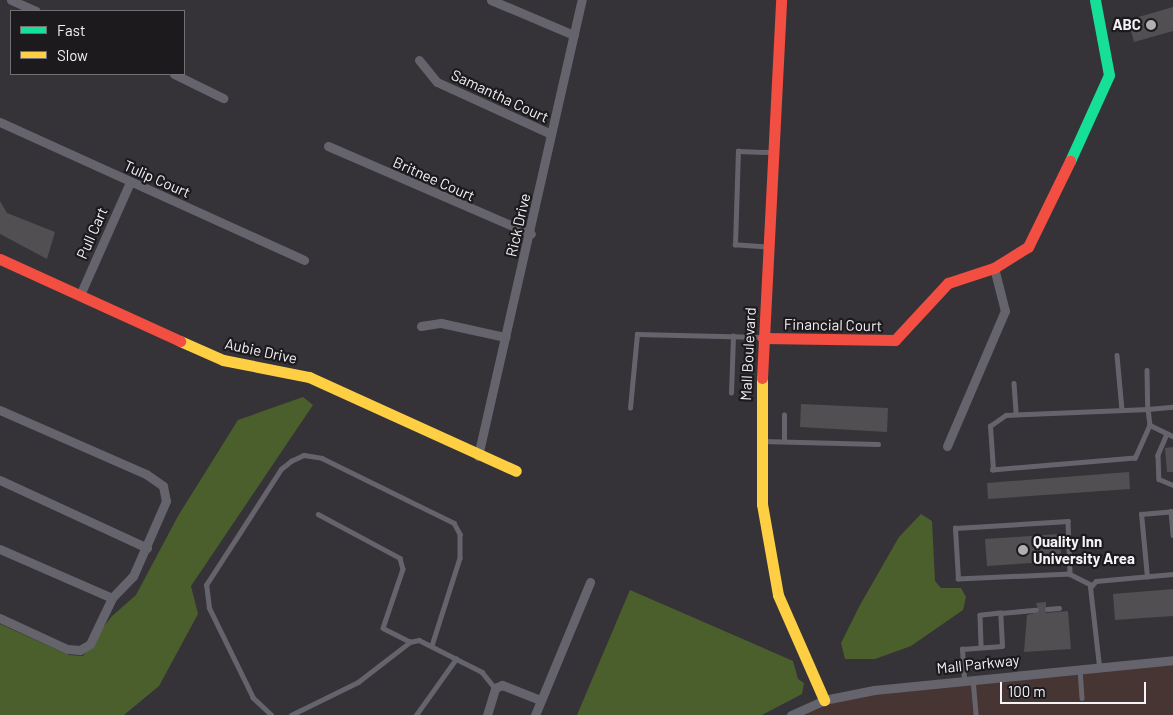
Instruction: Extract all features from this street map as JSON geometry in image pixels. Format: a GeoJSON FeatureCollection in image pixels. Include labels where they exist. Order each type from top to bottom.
{"type":"FeatureCollection","features":[{"type":"Feature","properties":{"kind":"street"},"geometry":{"type":"LineString","coordinates":[[11,0],[34,10]]}},
{"type":"Feature","properties":{"kind":"street"},"geometry":{"type":"LineString","coordinates":[[491,0],[574,35]]}},
{"type":"Feature","properties":{"kind":"street","name":"Rick Drive"},"geometry":{"type":"LineString","coordinates":[[478,456],[531,234],[551,134],[582,0]]}},
{"type":"Feature","properties":{"kind":"street","name":"Mall Boulevard"},"geometry":{"type":"LineString","coordinates":[[781,0],[770,247],[763,338],[760,441],[762,504],[778,595],[824,700]]}},
{"type":"Feature","properties":{"kind":"street","name":"Financial Court"},"geometry":{"type":"LineString","coordinates":[[763,338],[865,343],[895,340],[912,327],[948,283],[994,268],[1019,255],[1035,237],[1102,97],[1110,63],[1096,2]]}},
{"type":"Feature","properties":{"kind":"street","name":"Samantha Court"},"geometry":{"type":"LineString","coordinates":[[420,60],[437,82],[551,134]]}},
{"type":"Feature","properties":{"kind":"street"},"geometry":{"type":"LineString","coordinates":[[176,75],[223,98]]}},
{"type":"Feature","properties":{"kind":"street","name":"Tulip Court"},"geometry":{"type":"LineString","coordinates":[[0,122],[304,260]]}},
{"type":"Feature","properties":{"kind":"street","name":"Britnee Court"},"geometry":{"type":"LineString","coordinates":[[328,146],[531,234]]}},
{"type":"Feature","properties":{"kind":"street","name":"Pull Cart"},"geometry":{"type":"LineString","coordinates":[[80,295],[130,182]]}},
{"type":"Feature","properties":{"kind":"street","name":"Aubie Drive"},"geometry":{"type":"LineString","coordinates":[[0,259],[223,360],[309,376],[478,456],[516,471]]}},
{"type":"Feature","properties":{"kind":"street"},"geometry":{"type":"LineString","coordinates":[[947,446],[1005,311],[1006,299],[994,268]]}},
{"type":"Feature","properties":{"kind":"street"},"geometry":{"type":"LineString","coordinates":[[422,326],[442,323],[505,337]]}},
{"type":"Feature","properties":{"kind":"street"},"geometry":{"type":"LineString","coordinates":[[0,410],[163,486],[163,513],[147,548],[126,586],[112,598],[90,644],[80,650],[67,649],[0,618]]}},
{"type":"Feature","properties":{"kind":"street"},"geometry":{"type":"LineString","coordinates":[[0,480],[147,548]]}},
{"type":"Feature","properties":{"kind":"street"},"geometry":{"type":"LineString","coordinates":[[0,549],[112,598]]}},
{"type":"Feature","properties":{"kind":"street"},"geometry":{"type":"LineString","coordinates":[[535,715],[590,582]]}},
{"type":"Feature","properties":{"kind":"street","name":"Mall Parkway"},"geometry":{"type":"LineString","coordinates":[[791,715],[824,700],[968,678],[1173,660]]}},
{"type":"Feature","properties":{"kind":"street"},"geometry":{"type":"LineString","coordinates":[[487,715],[495,688],[510,685],[540,700]]}},
{"type":"Feature","properties":{"kind":"lane"},"geometry":{"type":"LineString","coordinates":[[770,247],[735,245],[735,199],[738,151],[775,152]]}},
{"type":"Feature","properties":{"kind":"lane"},"geometry":{"type":"LineString","coordinates":[[630,408],[637,334],[763,338]]}},
{"type":"Feature","properties":{"kind":"lane"},"geometry":{"type":"LineString","coordinates":[[731,393],[733,336]]}},
{"type":"Feature","properties":{"kind":"lane"},"geometry":{"type":"LineString","coordinates":[[1117,355],[1122,410]]}},
{"type":"Feature","properties":{"kind":"lane"},"geometry":{"type":"LineString","coordinates":[[1147,370],[1148,409],[1150,425],[1135,458],[993,470],[990,426],[1016,414],[1148,409],[1173,407]]}},
{"type":"Feature","properties":{"kind":"lane"},"geometry":{"type":"LineString","coordinates":[[1014,383],[1016,414]]}},
{"type":"Feature","properties":{"kind":"lane"},"geometry":{"type":"LineString","coordinates":[[784,415],[784,442]]}},
{"type":"Feature","properties":{"kind":"lane"},"geometry":{"type":"LineString","coordinates":[[1150,425],[1166,436],[1173,436]]}},
{"type":"Feature","properties":{"kind":"lane"},"geometry":{"type":"LineString","coordinates":[[1166,436],[1158,455],[1159,479],[1173,485]]}},
{"type":"Feature","properties":{"kind":"lane"},"geometry":{"type":"LineString","coordinates":[[760,441],[878,444]]}},
{"type":"Feature","properties":{"kind":"lane"},"geometry":{"type":"LineString","coordinates":[[271,715],[253,698],[208,608],[206,585],[281,469],[291,460],[304,455],[322,458],[454,523],[460,534],[460,558],[432,646]]}},
{"type":"Feature","properties":{"kind":"lane"},"geometry":{"type":"LineString","coordinates":[[1147,577],[1141,514],[1172,511],[1173,535]]}},
{"type":"Feature","properties":{"kind":"lane"},"geometry":{"type":"LineString","coordinates":[[318,514],[400,558],[403,569],[383,628],[410,642]]}},
{"type":"Feature","properties":{"kind":"lane"},"geometry":{"type":"LineString","coordinates":[[1070,574],[1068,521],[955,528],[958,579],[1070,574],[1092,585],[1173,574]]}},
{"type":"Feature","properties":{"kind":"lane"},"geometry":{"type":"LineString","coordinates":[[1092,585],[1099,666]]}},
{"type":"Feature","properties":{"kind":"lane"},"geometry":{"type":"LineString","coordinates":[[1047,609],[1059,608]]}},
{"type":"Feature","properties":{"kind":"lane"},"geometry":{"type":"LineString","coordinates":[[981,647],[980,614],[1036,610]]}},
{"type":"Feature","properties":{"kind":"lane"},"geometry":{"type":"LineString","coordinates":[[976,715],[962,649],[1002,646],[1000,613]]}},
{"type":"Feature","properties":{"kind":"lane"},"geometry":{"type":"LineString","coordinates":[[291,715],[358,682],[410,642],[419,640],[482,672],[495,688]]}},
{"type":"Feature","properties":{"kind":"lane"},"geometry":{"type":"LineString","coordinates":[[416,715],[456,659]]}},
{"type":"Feature","properties":{"kind":"lane"},"geometry":{"type":"LineString","coordinates":[[1080,668],[1082,698]]}},
{"type":"Feature","properties":{"kind":"shaded area"},"geometry":{"type":"Polygon","coordinates":[[[1173,660],[1173,715],[791,715],[824,700],[1173,660]]]}},
{"type":"Feature","properties":{"kind":"green space"},"geometry":{"type":"Polygon","coordinates":[[[303,397],[313,405],[191,586],[198,614],[159,686],[124,715],[0,715],[0,624],[69,655],[83,656],[111,617],[136,595],[178,516],[238,420],[303,397]]]}},
{"type":"Feature","properties":{"kind":"green space"},"geometry":{"type":"Polygon","coordinates":[[[921,514],[932,521],[935,581],[941,588],[961,588],[966,597],[963,610],[911,646],[875,659],[845,659],[841,643],[860,605],[899,537],[921,514]]]}},
{"type":"Feature","properties":{"kind":"green space"},"geometry":{"type":"Polygon","coordinates":[[[630,590],[793,661],[798,679],[804,683],[802,694],[762,715],[577,715],[630,590]]]}},
{"type":"Feature","properties":{"kind":"building","name":"ABC"},"geometry":{"type":"Polygon","coordinates":[[[1173,7],[1173,31],[1134,42],[1128,20],[1173,7]]]}},
{"type":"Feature","properties":{"kind":"building"},"geometry":{"type":"Polygon","coordinates":[[[0,201],[7,213],[55,232],[47,259],[0,234],[0,201]]]}},
{"type":"Feature","properties":{"kind":"building"},"geometry":{"type":"Polygon","coordinates":[[[801,404],[888,408],[887,432],[800,427],[801,404]]]}},
{"type":"Feature","properties":{"kind":"building"},"geometry":{"type":"Polygon","coordinates":[[[1173,447],[1173,472],[1167,472],[1165,448],[1173,447]]]}},
{"type":"Feature","properties":{"kind":"building"},"geometry":{"type":"Polygon","coordinates":[[[1129,472],[1130,489],[988,499],[987,483],[1129,472]]]}},
{"type":"Feature","properties":{"kind":"building","name":"Quality Inn University Area"},"geometry":{"type":"Polygon","coordinates":[[[1059,534],[1062,561],[987,566],[985,539],[1059,534]]]}},
{"type":"Feature","properties":{"kind":"building"},"geometry":{"type":"Polygon","coordinates":[[[1173,589],[1173,616],[1115,620],[1113,594],[1173,589]]]}},
{"type":"Feature","properties":{"kind":"building"},"geometry":{"type":"Polygon","coordinates":[[[1046,602],[1046,613],[1068,611],[1071,649],[1024,652],[1027,615],[1039,612],[1036,603],[1046,602]]]}},
{"type":"Feature","properties":{"kind":"traffic: fast"},"geometry":{"type":"LineString","coordinates":[[1070,161],[1109,75],[1095,0]]}},
{"type":"Feature","properties":{"kind":"traffic: slow"},"geometry":{"type":"LineString","coordinates":[[180,341],[223,360],[309,377],[516,471]]}},
{"type":"Feature","properties":{"kind":"traffic: slow"},"geometry":{"type":"LineString","coordinates":[[762,378],[762,504],[778,595],[824,700]]}},
{"type":"Feature","properties":{"kind":"traffic: jam"},"geometry":{"type":"LineString","coordinates":[[762,378],[781,0]]}},
{"type":"Feature","properties":{"kind":"traffic: jam"},"geometry":{"type":"LineString","coordinates":[[763,338],[895,340],[948,283],[994,268],[1028,247],[1070,161]]}},
{"type":"Feature","properties":{"kind":"traffic: jam"},"geometry":{"type":"LineString","coordinates":[[0,259],[180,341]]}},
{"type":"Feature","properties":{"kind":"place","name":"ABC"},"geometry":{"type":"Point","coordinates":[1151,25]}},
{"type":"Feature","properties":{"kind":"place","name":"Quality Inn University Area"},"geometry":{"type":"Point","coordinates":[1023,550]}}]}
